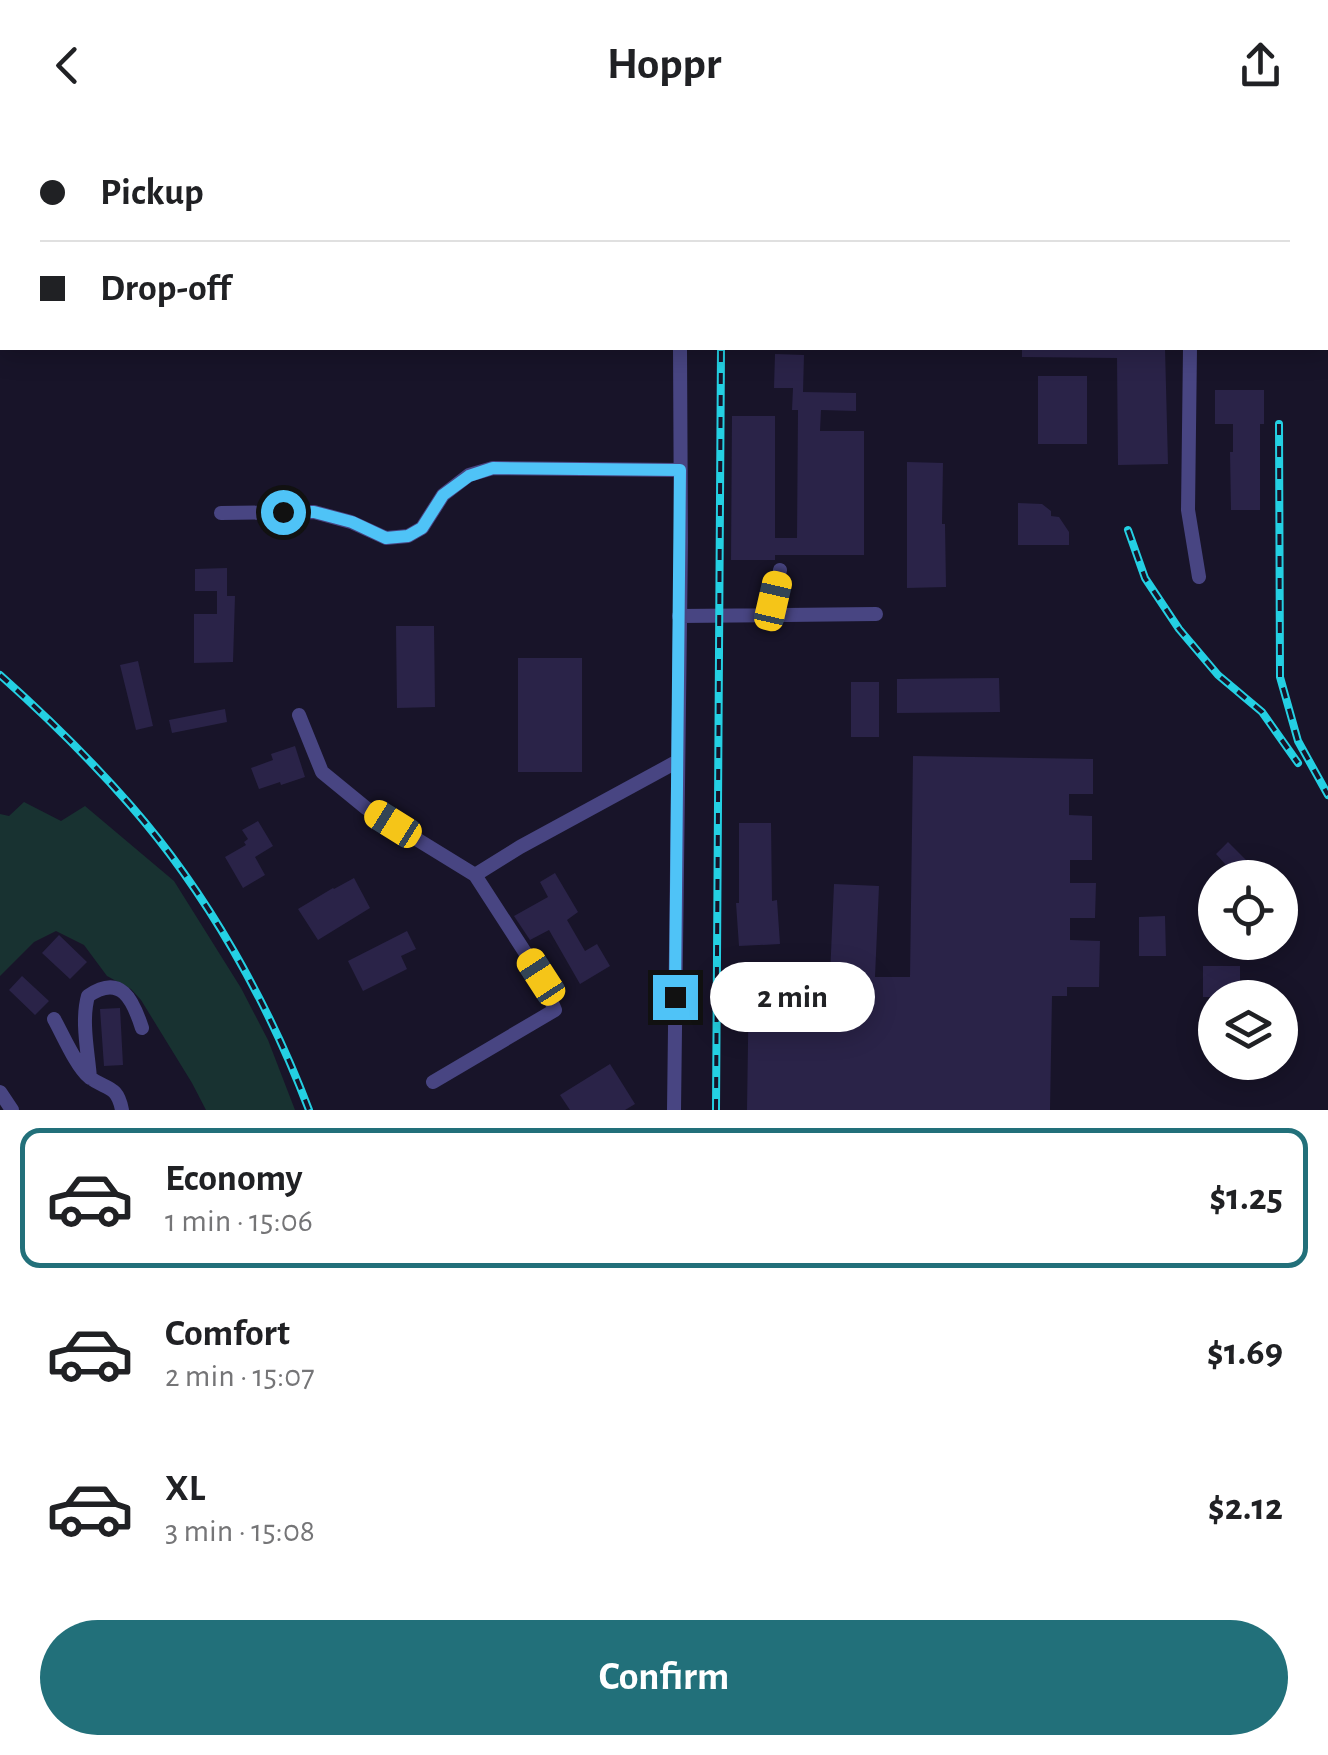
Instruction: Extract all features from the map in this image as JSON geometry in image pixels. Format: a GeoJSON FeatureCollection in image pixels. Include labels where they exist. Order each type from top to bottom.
{"type":"FeatureCollection","features":[{"type":"Feature","properties":{"kind":"street"},"geometry":{"type":"LineString","coordinates":[[674,1110],[680,350]]}},
{"type":"Feature","properties":{"kind":"street"},"geometry":{"type":"LineString","coordinates":[[1190,350],[1188,510],[1200,577]]}},
{"type":"Feature","properties":{"kind":"street"},"geometry":{"type":"LineString","coordinates":[[221,512],[314,512],[352,522],[386,538],[408,536],[422,528],[443,495],[469,476],[493,468],[680,470]]}},
{"type":"Feature","properties":{"kind":"street"},"geometry":{"type":"LineString","coordinates":[[770,615],[780,570]]}},
{"type":"Feature","properties":{"kind":"street"},"geometry":{"type":"LineString","coordinates":[[679,616],[876,614]]}},
{"type":"Feature","properties":{"kind":"street"},"geometry":{"type":"LineString","coordinates":[[298,715],[322,772],[366,808],[475,875],[541,977],[555,1010],[433,1082]]}},
{"type":"Feature","properties":{"kind":"street"},"geometry":{"type":"LineString","coordinates":[[475,875],[678,761]]}},
{"type":"Feature","properties":{"kind":"street"},"geometry":{"type":"LineString","coordinates":[[90,1078],[85,1006],[88,996],[106,988],[124,992],[134,1005],[142,1028]]}},
{"type":"Feature","properties":{"kind":"street"},"geometry":{"type":"LineString","coordinates":[[54,1020],[90,1078],[110,1086],[122,1110]]}},
{"type":"Feature","properties":{"kind":"street"},"geometry":{"type":"LineString","coordinates":[[0,1092],[12,1110]]}},
{"type":"Feature","properties":{"kind":"green space"},"geometry":{"type":"Polygon","coordinates":[[[24,802],[61,821],[85,806],[174,881],[241,988],[268,1040],[295,1110],[206,1110],[141,1000],[131,989],[107,976],[84,945],[56,931],[34,942],[0,976],[0,814],[9,816],[24,802]]]}},
{"type":"Feature","properties":{"kind":"building"},"geometry":{"type":"Polygon","coordinates":[[[1022,350],[1165,350],[1168,464],[1118,465],[1117,358],[1022,357],[1022,350]]]}},
{"type":"Feature","properties":{"kind":"building"},"geometry":{"type":"Polygon","coordinates":[[[775,354],[804,355],[803,392],[856,393],[856,411],[821,410],[820,431],[864,431],[864,555],[775,555],[775,560],[731,560],[732,416],[775,416],[775,538],[797,538],[798,410],[792,410],[793,388],[774,388],[775,354]]]}},
{"type":"Feature","properties":{"kind":"building"},"geometry":{"type":"Polygon","coordinates":[[[1038,376],[1087,376],[1087,444],[1038,444],[1038,376]]]}},
{"type":"Feature","properties":{"kind":"building"},"geometry":{"type":"Polygon","coordinates":[[[1215,390],[1264,390],[1260,510],[1231,510],[1233,424],[1215,424],[1215,390]]]}},
{"type":"Feature","properties":{"kind":"building"},"geometry":{"type":"Polygon","coordinates":[[[907,462],[943,463],[946,587],[907,588],[907,462]]]}},
{"type":"Feature","properties":{"kind":"building"},"geometry":{"type":"Polygon","coordinates":[[[1018,503],[1042,504],[1051,516],[1059,517],[1069,532],[1069,545],[1018,545],[1018,503]]]}},
{"type":"Feature","properties":{"kind":"building"},"geometry":{"type":"Polygon","coordinates":[[[227,568],[227,596],[235,596],[233,662],[194,663],[194,614],[217,614],[217,591],[195,591],[195,569],[227,568]]]}},
{"type":"Feature","properties":{"kind":"building"},"geometry":{"type":"Polygon","coordinates":[[[396,626],[434,626],[435,707],[397,708],[396,626]]]}},
{"type":"Feature","properties":{"kind":"building"},"geometry":{"type":"Polygon","coordinates":[[[518,658],[582,658],[582,772],[518,772],[518,658]]]}},
{"type":"Feature","properties":{"kind":"building"},"geometry":{"type":"Polygon","coordinates":[[[138,661],[153,726],[136,730],[120,665],[138,661]]]}},
{"type":"Feature","properties":{"kind":"building"},"geometry":{"type":"Polygon","coordinates":[[[999,678],[1000,712],[897,713],[897,679],[999,678]]]}},
{"type":"Feature","properties":{"kind":"building"},"geometry":{"type":"Polygon","coordinates":[[[851,682],[879,682],[879,737],[851,737],[851,682]]]}},
{"type":"Feature","properties":{"kind":"building"},"geometry":{"type":"Polygon","coordinates":[[[225,709],[227,722],[172,733],[169,720],[225,709]]]}},
{"type":"Feature","properties":{"kind":"building"},"geometry":{"type":"Polygon","coordinates":[[[295,746],[305,777],[259,789],[251,768],[273,760],[271,754],[295,746]]]}},
{"type":"Feature","properties":{"kind":"building"},"geometry":{"type":"Polygon","coordinates":[[[913,756],[1093,759],[1093,794],[1069,794],[1069,815],[1092,816],[1092,860],[1070,860],[1070,883],[1096,883],[1095,918],[1070,918],[1070,940],[1100,941],[1099,987],[1067,987],[1067,996],[1052,996],[1050,1110],[747,1110],[749,975],[830,976],[834,884],[879,886],[875,977],[910,977],[913,756]]]}},
{"type":"Feature","properties":{"kind":"building"},"geometry":{"type":"Polygon","coordinates":[[[258,821],[273,846],[255,857],[265,875],[243,888],[225,857],[246,845],[248,839],[242,830],[258,821]]]}},
{"type":"Feature","properties":{"kind":"building"},"geometry":{"type":"Polygon","coordinates":[[[739,823],[771,823],[772,901],[777,900],[780,944],[739,946],[739,823]]]}},
{"type":"Feature","properties":{"kind":"building"},"geometry":{"type":"Polygon","coordinates":[[[1228,842],[1246,860],[1221,860],[1216,854],[1228,842]]]}},
{"type":"Feature","properties":{"kind":"building"},"geometry":{"type":"Polygon","coordinates":[[[555,873],[578,912],[567,920],[585,951],[597,944],[610,966],[580,984],[549,930],[530,940],[514,916],[548,897],[540,882],[555,873]]]}},
{"type":"Feature","properties":{"kind":"building"},"geometry":{"type":"Polygon","coordinates":[[[354,878],[370,908],[318,940],[298,909],[354,878]]]}},
{"type":"Feature","properties":{"kind":"building"},"geometry":{"type":"Polygon","coordinates":[[[1165,916],[1166,956],[1139,956],[1139,917],[1165,916]]]}},
{"type":"Feature","properties":{"kind":"building"},"geometry":{"type":"Polygon","coordinates":[[[407,931],[416,949],[401,956],[407,969],[363,991],[348,961],[407,931]]]}},
{"type":"Feature","properties":{"kind":"building"},"geometry":{"type":"Polygon","coordinates":[[[59,935],[87,962],[70,979],[42,953],[59,935]]]}},
{"type":"Feature","properties":{"kind":"building"},"geometry":{"type":"Polygon","coordinates":[[[1203,966],[1240,966],[1240,980],[1203,980],[1203,966]]]}},
{"type":"Feature","properties":{"kind":"building"},"geometry":{"type":"Polygon","coordinates":[[[22,976],[49,1001],[35,1015],[9,990],[22,976]]]}},
{"type":"Feature","properties":{"kind":"building"},"geometry":{"type":"Polygon","coordinates":[[[120,1008],[123,1065],[104,1066],[100,1009],[120,1008]]]}},
{"type":"Feature","properties":{"kind":"building"},"geometry":{"type":"Polygon","coordinates":[[[610,1064],[635,1104],[625,1110],[570,1110],[560,1095],[610,1064]]]}},
{"type":"Feature","properties":{"kind":"railway"},"geometry":{"type":"LineString","coordinates":[[716,1110],[721,350]]}},
{"type":"Feature","properties":{"kind":"railway"},"geometry":{"type":"LineString","coordinates":[[1279,424],[1280,677],[1298,741],[1328,795]]}},
{"type":"Feature","properties":{"kind":"railway"},"geometry":{"type":"LineString","coordinates":[[1128,530],[1145,578],[1179,629],[1218,675],[1262,712],[1298,763]]}},
{"type":"Feature","properties":{"kind":"railway"},"geometry":{"type":"LineString","coordinates":[[0,675],[100,771],[185,875],[255,989],[309,1110]]}},
{"type":"Feature","properties":{"kind":"route"},"geometry":{"type":"LineString","coordinates":[[283,512],[314,512],[352,522],[386,538],[408,536],[422,528],[443,495],[469,476],[493,468],[680,470],[675,997]]}}]}
